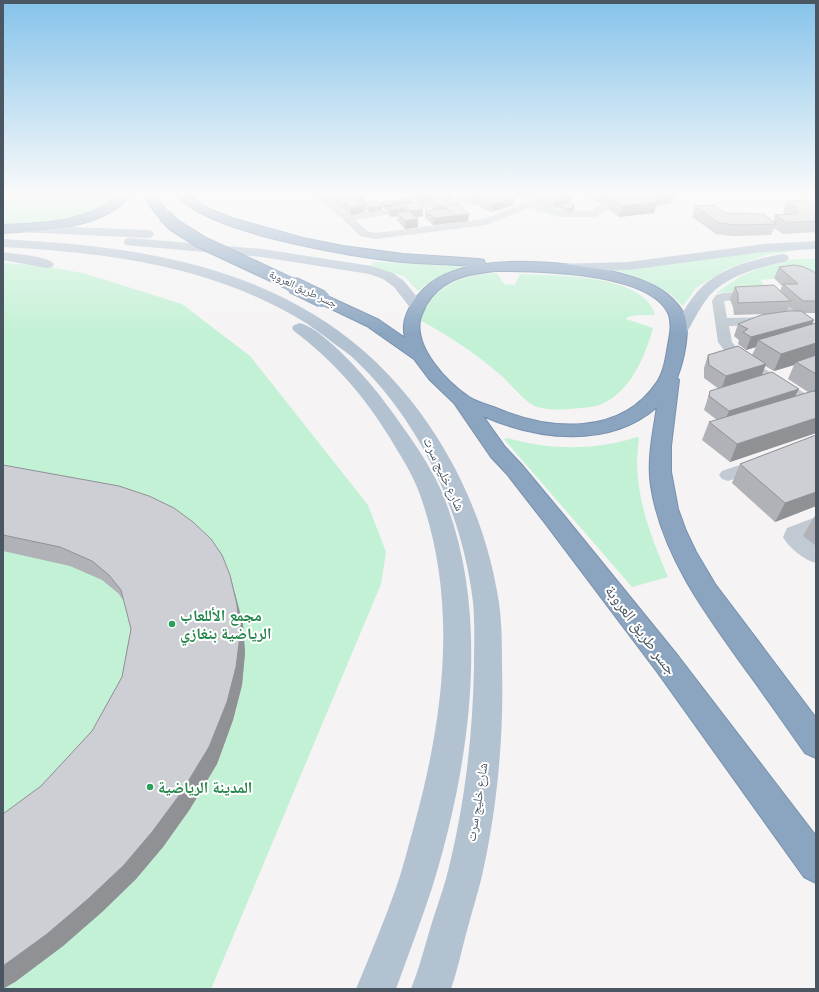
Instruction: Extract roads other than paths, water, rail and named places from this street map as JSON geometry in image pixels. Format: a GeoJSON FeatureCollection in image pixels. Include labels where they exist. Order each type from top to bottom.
{"type":"FeatureCollection","features":[{"type":"Feature","properties":{"kind":"highway","name":"جسر طريق العروبة"},"geometry":{"type":"LineString","coordinates":[[200,241],[373,323],[420,355]]}},
{"type":"Feature","properties":{"kind":"highway"},"geometry":{"type":"LineString","coordinates":[[303,241],[384,255],[595,272],[629,281],[649,289],[663,298],[676,313],[679,332],[662,437],[661,468],[663,491],[672,522],[690,565],[703,588],[816,743]]}},
{"type":"Feature","properties":{"kind":"highway"},"geometry":{"type":"LineString","coordinates":[[514,266],[494,267],[453,276],[433,287],[417,307],[411,328],[420,355],[438,379],[462,400],[499,417],[527,426],[558,430],[589,430],[618,423],[639,414],[652,403],[661,392],[672,372]]}},
{"type":"Feature","properties":{"kind":"highway","name":"جسر طريق العروبة"},"geometry":{"type":"LineString","coordinates":[[462,400],[498,452],[519,475],[620,602],[816,865]]}},
{"type":"Feature","properties":{"kind":"main road"},"geometry":{"type":"LineString","coordinates":[[120,241],[219,248],[321,261],[372,270],[387,275],[399,282],[417,307]]}},
{"type":"Feature","properties":{"kind":"main road"},"geometry":{"type":"LineString","coordinates":[[241,241],[337,252],[384,255]]}},
{"type":"Feature","properties":{"kind":"main road","name":"شارع خليج سرت"},"geometry":{"type":"LineString","coordinates":[[3,243],[53,245],[104,250],[152,258],[184,270],[264,306],[290,321],[319,341],[341,360],[363,383],[386,414],[412,457],[430,491],[442,527],[452,569],[458,616],[457,678],[452,724],[439,797],[413,892],[376,989]]}},
{"type":"Feature","properties":{"kind":"main road"},"geometry":{"type":"LineString","coordinates":[[556,268],[628,266],[764,248],[816,245]]}},
{"type":"Feature","properties":{"kind":"main road"},"geometry":{"type":"LineString","coordinates":[[184,270],[219,248]]}},
{"type":"Feature","properties":{"kind":"main road","name":"شارع خليج سرت"},"geometry":{"type":"LineString","coordinates":[[3,249],[95,256],[138,264],[184,270],[228,279],[278,300],[329,330],[381,376],[417,419],[447,473],[463,510],[475,551],[486,598],[489,652],[487,712],[481,786],[465,872],[431,989]]}},
{"type":"Feature","properties":{"kind":"main road"},"geometry":{"type":"LineString","coordinates":[[679,332],[704,293],[729,275],[761,262],[816,255]]}},
{"type":"Feature","properties":{"kind":"main road"},"geometry":{"type":"LineString","coordinates":[[3,256],[46,264]]}},
{"type":"Feature","properties":{"kind":"street"},"geometry":{"type":"LineString","coordinates":[[813,336],[802,320],[775,296],[766,294],[720,298],[718,301],[725,342],[732,359],[814,404]]}},
{"type":"Feature","properties":{"kind":"street"},"geometry":{"type":"LineString","coordinates":[[721,322],[816,320]]}},
{"type":"Feature","properties":{"kind":"street"},"geometry":{"type":"LineString","coordinates":[[732,359],[753,354]]}},
{"type":"Feature","properties":{"kind":"street"},"geometry":{"type":"LineString","coordinates":[[757,385],[786,375]]}},
{"type":"Feature","properties":{"kind":"street"},"geometry":{"type":"LineString","coordinates":[[795,408],[814,404]]}},
{"type":"Feature","properties":{"kind":"street"},"geometry":{"type":"LineString","coordinates":[[728,475],[772,459]]}},
{"type":"Feature","properties":{"kind":"street"},"geometry":{"type":"LineString","coordinates":[[816,524],[794,533],[793,537],[816,556]]}},
{"type":"Feature","properties":{"kind":"place","name":"مجمع الأللعاب الرياضية بنغازي"},"geometry":{"type":"Point","coordinates":[172,624]}},
{"type":"Feature","properties":{"kind":"place","name":"المدينة الرياضية"},"geometry":{"type":"Point","coordinates":[150,787]}}]}
